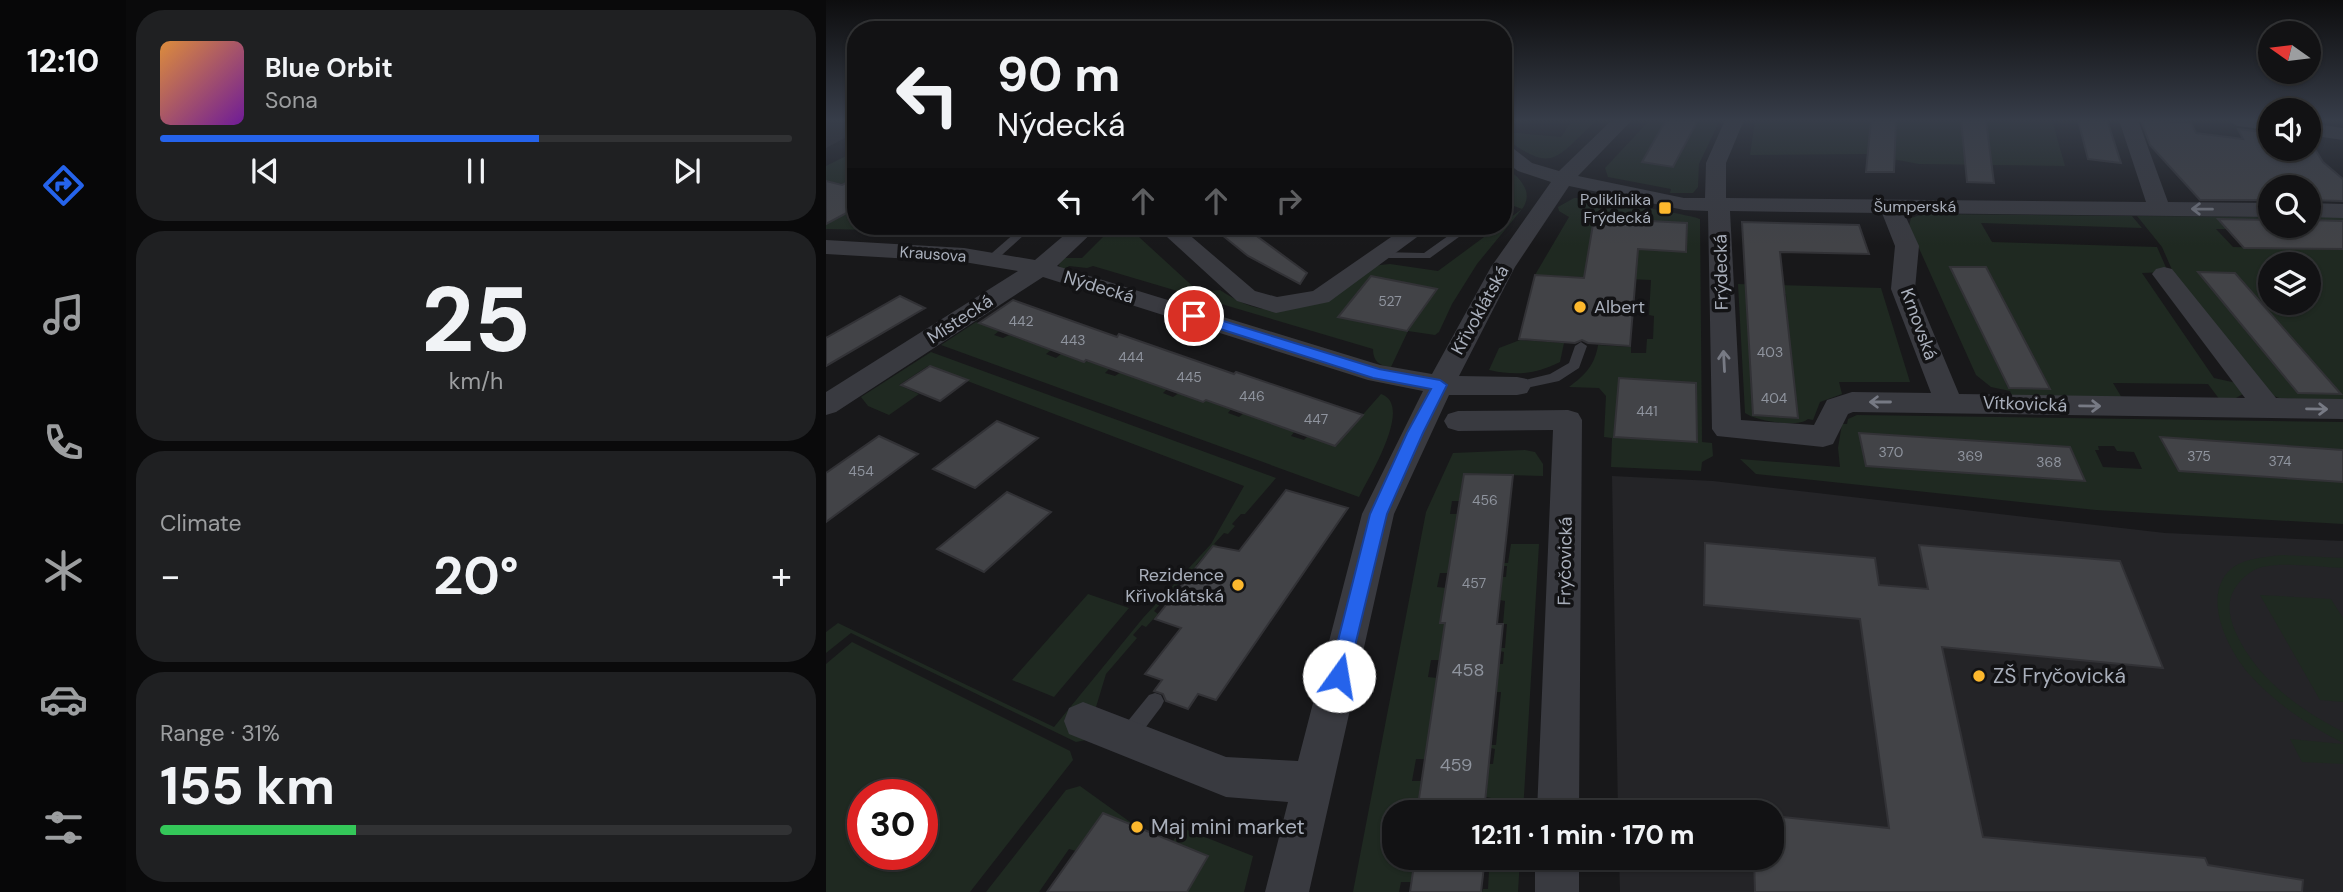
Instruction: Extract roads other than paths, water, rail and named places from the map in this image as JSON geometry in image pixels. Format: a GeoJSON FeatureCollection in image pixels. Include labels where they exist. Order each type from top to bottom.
{"type":"FeatureCollection","features":[{"type":"Feature","properties":{"kind":"street","name":"Šumperská"},"geometry":{"type":"LineString","coordinates":[[1518,162],[1525,167],[1563,179],[1684,204],[2258,210]]}},
{"type":"Feature","properties":{"kind":"street","name":"Křivoklátská"},"geometry":{"type":"LineString","coordinates":[[1287,892],[1378,514],[1415,433],[1503,267],[1563,179],[1581,162]]}},
{"type":"Feature","properties":{"kind":"street","name":"Frýdecká"},"geometry":{"type":"LineString","coordinates":[[1717,162],[1714,192],[1718,205],[1727,429]]}},
{"type":"Feature","properties":{"kind":"street"},"geometry":{"type":"LineString","coordinates":[[2143,162],[2159,208]]}},
{"type":"Feature","properties":{"kind":"street","name":"Krnovská"},"geometry":{"type":"LineString","coordinates":[[1890,206],[1907,246],[1903,289],[1948,402]]}},
{"type":"Feature","properties":{"kind":"street"},"geometry":{"type":"LineString","coordinates":[[2321,210],[2343,211]]}},
{"type":"Feature","properties":{"kind":"street","name":"Místecká"},"geometry":{"type":"LineString","coordinates":[[826,405],[1040,268],[1078,235]]}},
{"type":"Feature","properties":{"kind":"street"},"geometry":{"type":"LineString","coordinates":[[1176,235],[1246,296],[1276,305],[1320,297],[1408,235]]}},
{"type":"Feature","properties":{"kind":"street","name":"Krausova"},"geometry":{"type":"LineString","coordinates":[[826,247],[964,255],[1040,268]]}},
{"type":"Feature","properties":{"kind":"street","name":"Nýdecká"},"geometry":{"type":"LineString","coordinates":[[1040,268],[1378,374],[1440,385]]}},
{"type":"Feature","properties":{"kind":"street"},"geometry":{"type":"LineString","coordinates":[[2164,274],[2268,408]]}},
{"type":"Feature","properties":{"kind":"street"},"geometry":{"type":"LineString","coordinates":[[1440,385],[1517,386]]}},
{"type":"Feature","properties":{"kind":"street","name":"Vítkovická"},"geometry":{"type":"LineString","coordinates":[[1727,429],[1823,436],[1837,407],[1852,402],[2343,409]]}},
{"type":"Feature","properties":{"kind":"street","name":"Fryčovická"},"geometry":{"type":"LineString","coordinates":[[1458,421],[1568,420],[1559,800]]}},
{"type":"Feature","properties":{"kind":"street"},"geometry":{"type":"LineString","coordinates":[[1083,721],[1226,777],[1314,783]]}},
{"type":"Feature","properties":{"kind":"street"},"geometry":{"type":"LineString","coordinates":[[1556,892],[1557,870]]}},
{"type":"Feature","properties":{"kind":"lane"},"geometry":{"type":"LineString","coordinates":[[989,261],[1019,235]]}},
{"type":"Feature","properties":{"kind":"lane"},"geometry":{"type":"LineString","coordinates":[[1380,255],[1426,256],[1456,235]]}},
{"type":"Feature","properties":{"kind":"lane"},"geometry":{"type":"LineString","coordinates":[[1517,386],[1554,378],[1575,365],[1581,346]]}},
{"type":"Feature","properties":{"kind":"lane"},"geometry":{"type":"LineString","coordinates":[[1126,738],[1155,701]]}},
{"type":"Feature","properties":{"kind":"place","name":"Poliklinika Frýdecká"},"geometry":{"type":"Point","coordinates":[1665,208]}},
{"type":"Feature","properties":{"kind":"place","name":"Albert"},"geometry":{"type":"Point","coordinates":[1580,307]}},
{"type":"Feature","properties":{"kind":"place","name":"Rezidence Křivoklátská"},"geometry":{"type":"Point","coordinates":[1238,585]}},
{"type":"Feature","properties":{"kind":"place","name":"ZŠ Fryčovická"},"geometry":{"type":"Point","coordinates":[1979,676]}},
{"type":"Feature","properties":{"kind":"place","name":"Maj mini market"},"geometry":{"type":"Point","coordinates":[1137,827]}}]}
